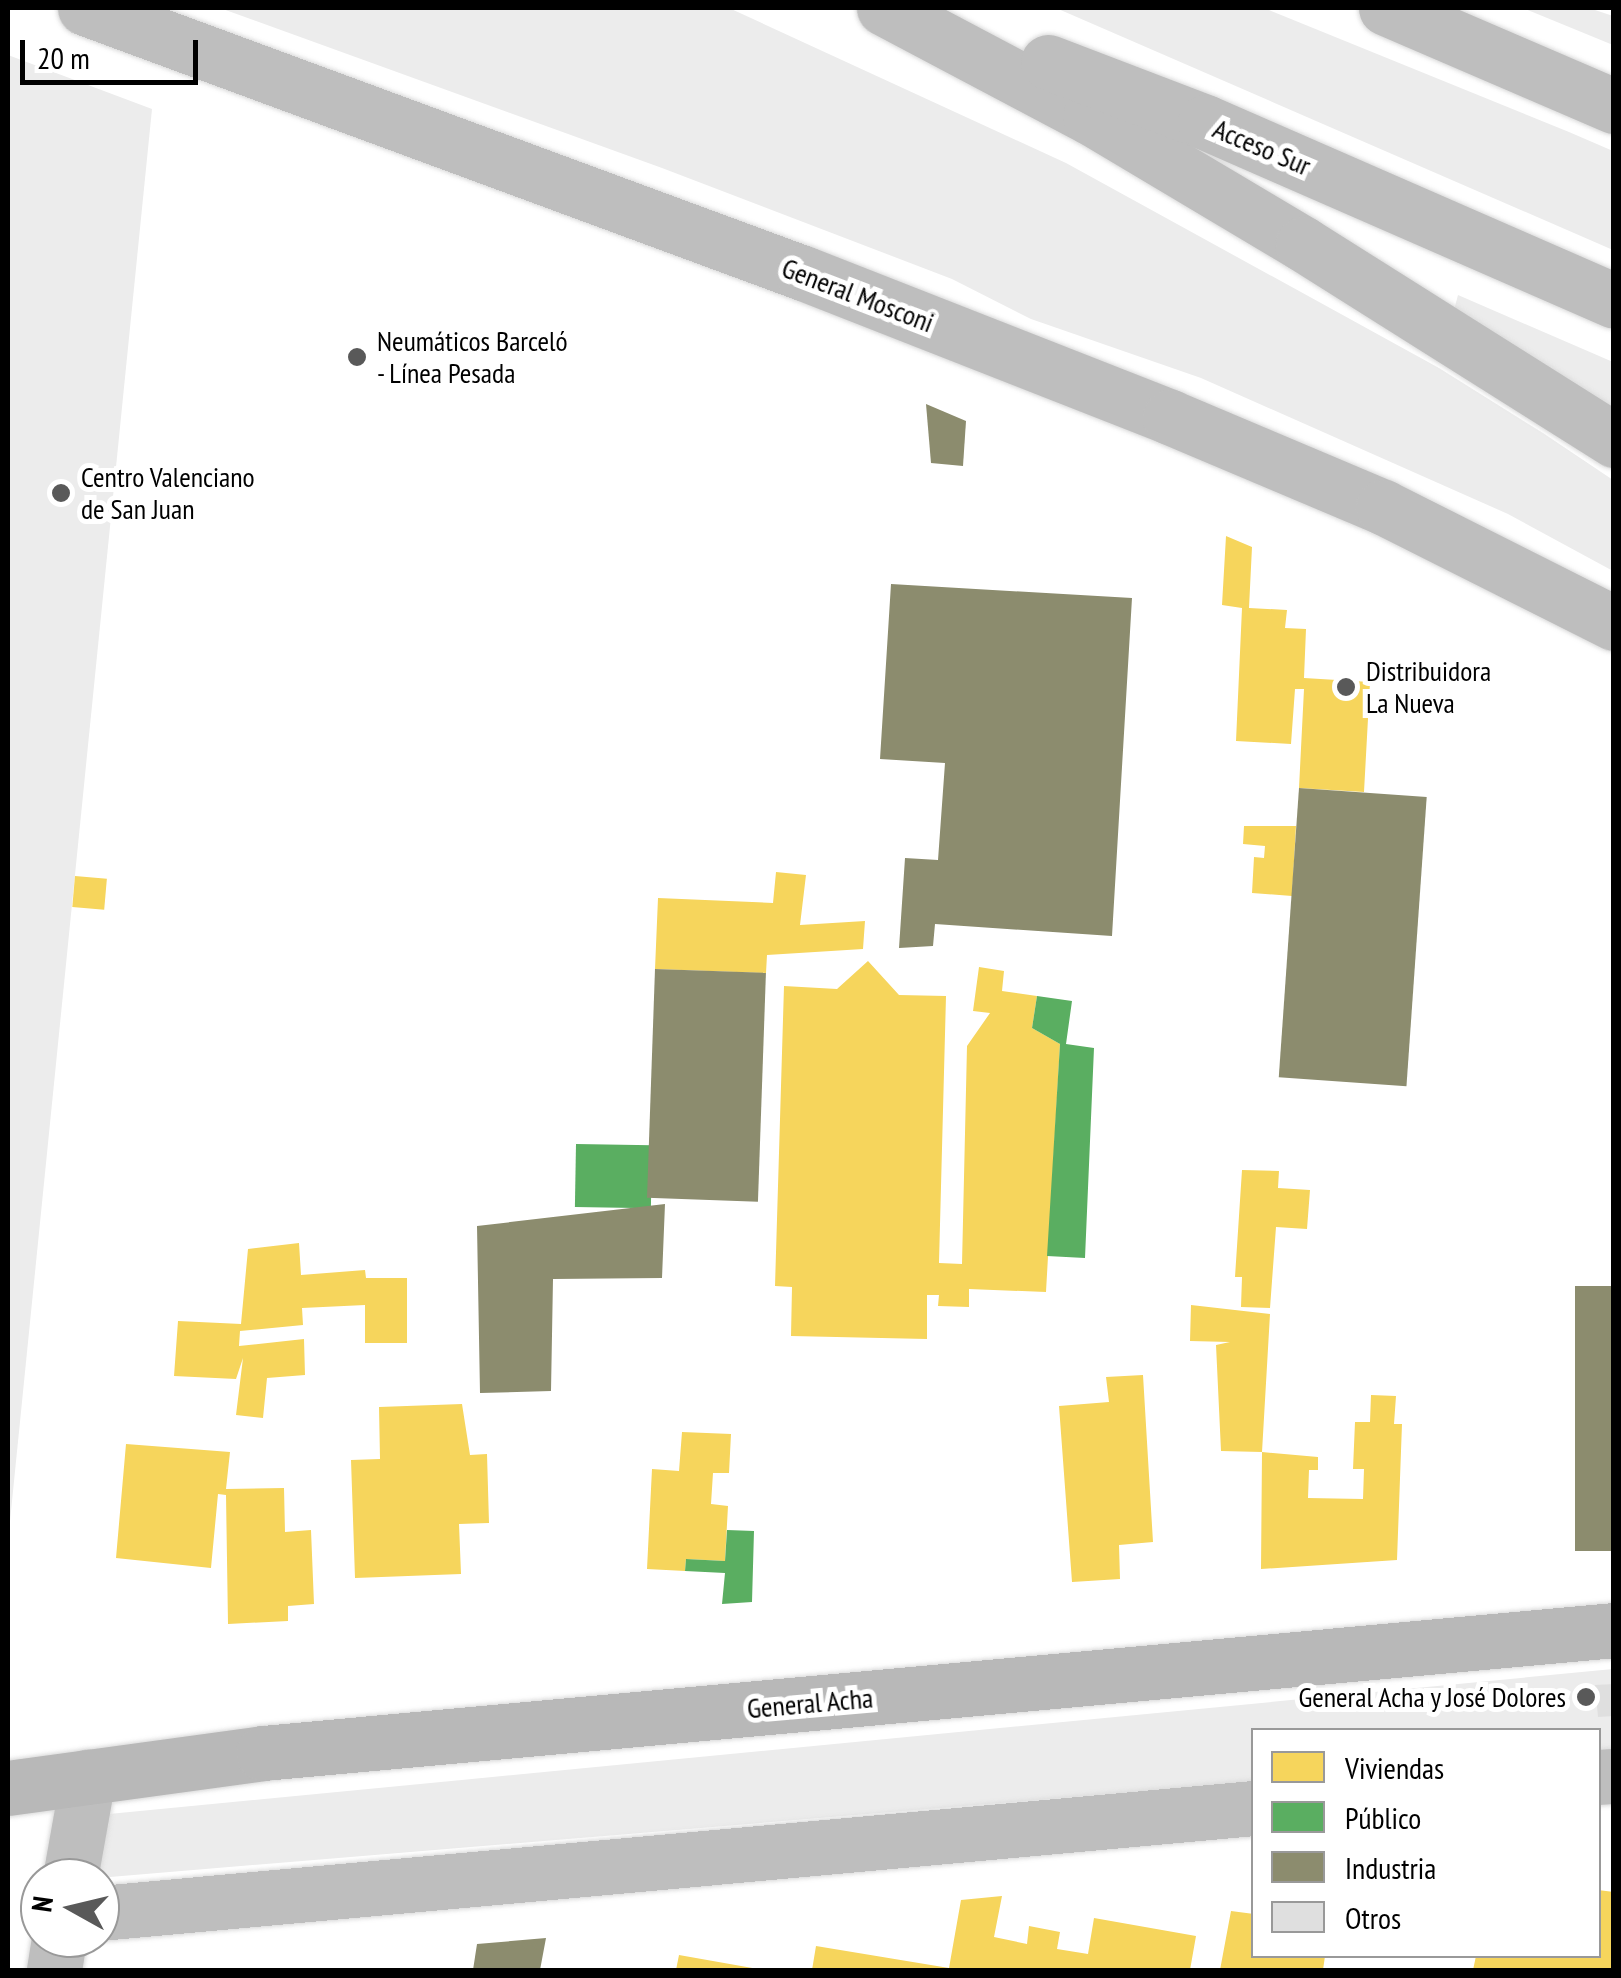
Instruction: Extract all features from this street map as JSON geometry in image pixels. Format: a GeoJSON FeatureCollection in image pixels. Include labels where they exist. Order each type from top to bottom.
{"type":"FeatureCollection","features":[{"type":"Feature","properties":{"kind":"main road","name":"General Mosconi"},"geometry":{"type":"LineString","coordinates":[[85,8],[803,273],[1170,418],[1383,507],[1614,623]]}},
{"type":"Feature","properties":{"kind":"main road"},"geometry":{"type":"LineString","coordinates":[[884,8],[1090,118],[1304,244],[1614,440]]}},
{"type":"Feature","properties":{"kind":"main road","name":"Acceso Sur"},"geometry":{"type":"LineString","coordinates":[[905,8],[1205,122],[1614,302]]}},
{"type":"Feature","properties":{"kind":"main road"},"geometry":{"type":"LineString","coordinates":[[1386,8],[1614,106]]}},
{"type":"Feature","properties":{"kind":"main road","name":"General Acha"},"geometry":{"type":"LineString","coordinates":[[8,1788],[264,1753],[1614,1630]]}},
{"type":"Feature","properties":{"kind":"main road"},"geometry":{"type":"LineString","coordinates":[[74,1858],[88,1777]]}},
{"type":"Feature","properties":{"kind":"main road"},"geometry":{"type":"LineString","coordinates":[[120,1911],[1251,1808]]}},
{"type":"Feature","properties":{"kind":"shaded area"},"geometry":{"type":"Polygon","coordinates":[[[220,8],[729,8],[1066,163],[1439,368],[1543,433],[1613,480],[1613,571],[1508,514],[1201,378],[1031,319],[952,279],[662,168],[220,8]]]}},
{"type":"Feature","properties":{"kind":"shaded area"},"geometry":{"type":"Polygon","coordinates":[[[1056,8],[1264,8],[1613,151],[1613,250],[1056,8]]]}},
{"type":"Feature","properties":{"kind":"shaded area"},"geometry":{"type":"Polygon","coordinates":[[[1523,8],[1589,8],[1613,16],[1613,45],[1523,8]]]}},
{"type":"Feature","properties":{"kind":"shaded area","name":"Centro Valenciano de San Juan"},"geometry":{"type":"Polygon","coordinates":[[[8,55],[152,109],[8,1541],[8,55]]]}},
{"type":"Feature","properties":{"kind":"shaded area"},"geometry":{"type":"Polygon","coordinates":[[[1458,295],[1613,362],[1613,411],[1454,310],[1458,295]]]}},
{"type":"Feature","properties":{"kind":"shaded area"},"geometry":{"type":"Polygon","coordinates":[[[1613,1669],[1613,1752],[1601,1754],[1601,1728],[1251,1728],[1251,1782],[120,1876],[120,1858],[101,1858],[109,1814],[1613,1669]]]}},
{"type":"Feature","properties":{"kind":"building: Viviendas"},"geometry":{"type":"Polygon","coordinates":[[[1226,536],[1252,547],[1249,608],[1287,610],[1285,628],[1306,629],[1304,678],[1370,682],[1364,792],[1299,788],[1304,689],[1295,689],[1291,744],[1236,741],[1242,608],[1222,605],[1226,536]]]}},
{"type":"Feature","properties":{"kind":"building: Viviendas"},"geometry":{"type":"Polygon","coordinates":[[[1244,826],[1296,826],[1292,896],[1252,893],[1254,857],[1264,858],[1265,846],[1243,844],[1244,826]]]}},
{"type":"Feature","properties":{"kind":"building: Viviendas"},"geometry":{"type":"Polygon","coordinates":[[[776,872],[806,875],[800,925],[865,921],[863,949],[767,955],[766,973],[655,969],[658,898],[773,903],[776,872]]]}},
{"type":"Feature","properties":{"kind":"building: Viviendas"},"geometry":{"type":"Polygon","coordinates":[[[75,876],[107,879],[104,910],[72,907],[75,876]]]}},
{"type":"Feature","properties":{"kind":"building: Viviendas"},"geometry":{"type":"Polygon","coordinates":[[[868,961],[899,995],[946,996],[939,1263],[962,1264],[967,1046],[990,1013],[973,1011],[979,967],[1004,971],[1002,991],[1037,996],[1032,1028],[1060,1044],[1046,1292],[969,1289],[969,1307],[938,1306],[939,1295],[927,1295],[927,1339],[791,1336],[792,1287],[775,1286],[784,986],[837,989],[868,961]]]}},
{"type":"Feature","properties":{"kind":"building: Viviendas"},"geometry":{"type":"Polygon","coordinates":[[[1242,1170],[1279,1171],[1278,1188],[1310,1190],[1307,1229],[1276,1227],[1270,1308],[1241,1307],[1242,1277],[1235,1277],[1242,1170]]]}},
{"type":"Feature","properties":{"kind":"building: Viviendas"},"geometry":{"type":"Polygon","coordinates":[[[299,1243],[301,1275],[365,1270],[366,1278],[407,1278],[407,1343],[365,1343],[365,1305],[302,1308],[303,1325],[240,1331],[239,1346],[304,1339],[305,1375],[267,1378],[263,1418],[236,1415],[243,1358],[236,1379],[174,1376],[178,1321],[241,1324],[248,1249],[299,1243]]]}},
{"type":"Feature","properties":{"kind":"building: Viviendas"},"geometry":{"type":"Polygon","coordinates":[[[1191,1305],[1270,1314],[1262,1452],[1221,1451],[1216,1345],[1230,1342],[1190,1341],[1191,1305]]]}},
{"type":"Feature","properties":{"kind":"building: Viviendas"},"geometry":{"type":"Polygon","coordinates":[[[1143,1375],[1153,1542],[1119,1545],[1120,1579],[1072,1582],[1059,1406],[1109,1402],[1106,1377],[1143,1375]]]}},
{"type":"Feature","properties":{"kind":"building: Viviendas"},"geometry":{"type":"Polygon","coordinates":[[[1371,1395],[1396,1396],[1394,1424],[1402,1424],[1397,1560],[1261,1569],[1262,1452],[1318,1457],[1318,1470],[1309,1470],[1308,1498],[1363,1499],[1364,1469],[1353,1469],[1355,1422],[1370,1422],[1371,1395]]]}},
{"type":"Feature","properties":{"kind":"building: Viviendas"},"geometry":{"type":"Polygon","coordinates":[[[462,1404],[470,1455],[487,1454],[489,1523],[459,1524],[461,1574],[355,1578],[351,1460],[380,1459],[379,1407],[462,1404]]]}},
{"type":"Feature","properties":{"kind":"building: Viviendas"},"geometry":{"type":"Polygon","coordinates":[[[682,1432],[731,1434],[729,1473],[713,1473],[711,1504],[728,1506],[725,1561],[686,1559],[685,1571],[647,1569],[652,1469],[679,1471],[682,1432]]]}},
{"type":"Feature","properties":{"kind":"building: Viviendas"},"geometry":{"type":"Polygon","coordinates":[[[126,1444],[230,1452],[226,1489],[284,1488],[285,1532],[311,1530],[314,1604],[288,1606],[288,1621],[228,1624],[226,1495],[218,1494],[211,1568],[116,1558],[126,1444]]]}},
{"type":"Feature","properties":{"kind":"building: Viviendas"},"geometry":{"type":"Polygon","coordinates":[[[1601,1890],[1614,1892],[1614,1970],[1473,1970],[1476,1958],[1601,1958],[1601,1890]]]}},
{"type":"Feature","properties":{"kind":"building: Viviendas"},"geometry":{"type":"Polygon","coordinates":[[[1002,1896],[994,1937],[1027,1944],[1029,1926],[1060,1932],[1057,1949],[1088,1954],[1094,1918],[1196,1936],[1190,1970],[812,1970],[816,1946],[949,1968],[961,1900],[1002,1896]]]}},
{"type":"Feature","properties":{"kind":"building: Viviendas"},"geometry":{"type":"Polygon","coordinates":[[[1231,1911],[1251,1914],[1251,1958],[1325,1958],[1323,1970],[1220,1970],[1231,1911]]]}},
{"type":"Feature","properties":{"kind":"building: Viviendas"},"geometry":{"type":"Polygon","coordinates":[[[679,1955],[758,1969],[758,1970],[676,1970],[679,1955]]]}},
{"type":"Feature","properties":{"kind":"building: Público"},"geometry":{"type":"Polygon","coordinates":[[[1037,996],[1072,1001],[1066,1044],[1094,1048],[1085,1258],[1047,1256],[1060,1044],[1032,1028],[1037,996]]]}},
{"type":"Feature","properties":{"kind":"building: Público"},"geometry":{"type":"Polygon","coordinates":[[[576,1144],[652,1145],[651,1208],[575,1207],[576,1144]]]}},
{"type":"Feature","properties":{"kind":"building: Público"},"geometry":{"type":"Polygon","coordinates":[[[727,1530],[754,1531],[752,1602],[722,1604],[725,1573],[685,1571],[686,1559],[725,1561],[727,1530]]]}},
{"type":"Feature","properties":{"kind":"building: Industria"},"geometry":{"type":"Polygon","coordinates":[[[926,404],[966,421],[963,466],[931,463],[926,404]]]}},
{"type":"Feature","properties":{"kind":"building: Industria"},"geometry":{"type":"Polygon","coordinates":[[[891,584],[1132,598],[1112,936],[935,924],[933,946],[899,948],[905,858],[938,860],[945,763],[880,759],[891,584]]]}},
{"type":"Feature","properties":{"kind":"building: Industria"},"geometry":{"type":"Polygon","coordinates":[[[1299,788],[1427,797],[1406,1086],[1279,1077],[1299,788]]]}},
{"type":"Feature","properties":{"kind":"building: Industria"},"geometry":{"type":"Polygon","coordinates":[[[655,969],[766,973],[758,1202],[647,1198],[655,969]]]}},
{"type":"Feature","properties":{"kind":"building: Industria"},"geometry":{"type":"Polygon","coordinates":[[[665,1204],[662,1278],[553,1279],[551,1391],[480,1393],[477,1226],[665,1204]]]}},
{"type":"Feature","properties":{"kind":"building: Industria"},"geometry":{"type":"Polygon","coordinates":[[[1575,1286],[1614,1286],[1614,1551],[1575,1551],[1575,1286]]]}},
{"type":"Feature","properties":{"kind":"building: Industria"},"geometry":{"type":"Polygon","coordinates":[[[546,1938],[540,1970],[473,1970],[477,1944],[546,1938]]]}},
{"type":"Feature","properties":{"kind":"building: Otros"},"geometry":{"type":"Polygon","coordinates":[[[1614,1684],[1614,1716],[1598,1717],[1595,1685],[1614,1684]]]}},
{"type":"Feature","properties":{"kind":"place","name":"Neumáticos Barceló - Línea Pesada"},"geometry":{"type":"Point","coordinates":[357,357]}},
{"type":"Feature","properties":{"kind":"place","name":"Centro Valenciano de San Juan"},"geometry":{"type":"Point","coordinates":[61,493]}},
{"type":"Feature","properties":{"kind":"place","name":"Distribuidora La Nueva"},"geometry":{"type":"Point","coordinates":[1346,687]}},
{"type":"Feature","properties":{"kind":"place","name":"General Acha y José Dolores"},"geometry":{"type":"Point","coordinates":[1586,1697]}}]}
